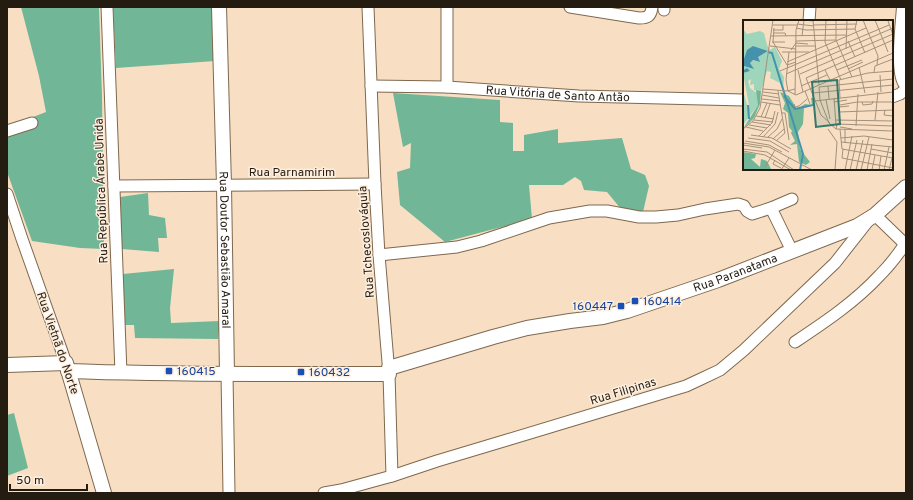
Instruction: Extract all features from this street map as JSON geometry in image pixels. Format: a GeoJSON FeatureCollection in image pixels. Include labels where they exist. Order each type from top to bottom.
{"type":"FeatureCollection","features":[{"type":"Feature","properties":{"kind":"main road"},"geometry":{"type":"LineString","coordinates":[[905,7],[902,65],[906,82]]}},
{"type":"Feature","properties":{"kind":"street","name":"Rua República Árabe Unida"},"geometry":{"type":"LineString","coordinates":[[107,7],[121,373]]}},
{"type":"Feature","properties":{"kind":"street","name":"Rua Doutor Sebastião Amaral"},"geometry":{"type":"LineString","coordinates":[[219,7],[224,185],[229,493]]}},
{"type":"Feature","properties":{"kind":"street","name":"Rua Tchecoslováquia"},"geometry":{"type":"LineString","coordinates":[[368,7],[379,255],[389,371],[392,476]]}},
{"type":"Feature","properties":{"kind":"street"},"geometry":{"type":"LineString","coordinates":[[447,7],[447,87]]}},
{"type":"Feature","properties":{"kind":"street"},"geometry":{"type":"LineString","coordinates":[[570,7],[609,10],[639,18],[645,18],[651,14],[652,7]]}},
{"type":"Feature","properties":{"kind":"street"},"geometry":{"type":"LineString","coordinates":[[809,20],[810,7]]}},
{"type":"Feature","properties":{"kind":"street","name":"Rua Vitória de Santo Antão"},"geometry":{"type":"LineString","coordinates":[[371,86],[447,87],[579,96],[743,100]]}},
{"type":"Feature","properties":{"kind":"street"},"geometry":{"type":"LineString","coordinates":[[893,97],[900,94],[906,89]]}},
{"type":"Feature","properties":{"kind":"street"},"geometry":{"type":"LineString","coordinates":[[7,131],[32,123]]}},
{"type":"Feature","properties":{"kind":"street","name":"Rua Parnamirim"},"geometry":{"type":"LineString","coordinates":[[114,186],[375,184]]}},
{"type":"Feature","properties":{"kind":"street","name":"Rua Paranatama"},"geometry":{"type":"LineString","coordinates":[[7,365],[67,367],[121,373],[227,374],[389,371],[493,337],[527,328],[603,317],[627,311],[718,280],[852,228],[873,216],[906,187]]}},
{"type":"Feature","properties":{"kind":"street","name":"Rua Vietnã do Norte"},"geometry":{"type":"LineString","coordinates":[[7,194],[67,367],[104,493]]}},
{"type":"Feature","properties":{"kind":"street"},"geometry":{"type":"LineString","coordinates":[[379,255],[457,248],[549,218],[590,211],[607,211],[639,217],[656,217],[678,215],[738,204],[744,206],[747,211],[752,214],[792,199]]}},
{"type":"Feature","properties":{"kind":"street"},"geometry":{"type":"LineString","coordinates":[[771,208],[792,251]]}},
{"type":"Feature","properties":{"kind":"street"},"geometry":{"type":"LineString","coordinates":[[796,342],[863,292],[904,247],[903,242],[873,216]]}},
{"type":"Feature","properties":{"kind":"street","name":"Rua Filipinas"},"geometry":{"type":"LineString","coordinates":[[324,493],[341,490],[392,476],[686,386],[701,380],[720,370],[744,350],[835,263],[873,216]]}},
{"type":"Feature","properties":{"kind":"green space"},"geometry":{"type":"Polygon","coordinates":[[[21,7],[99,7],[104,249],[80,248],[32,241],[7,172],[7,127],[46,112],[39,76],[21,7]]]}},
{"type":"Feature","properties":{"kind":"green space"},"geometry":{"type":"Polygon","coordinates":[[[113,7],[212,7],[215,61],[116,68],[113,7]]]}},
{"type":"Feature","properties":{"kind":"green space"},"geometry":{"type":"Polygon","coordinates":[[[393,93],[500,100],[500,122],[513,123],[513,151],[524,151],[524,135],[558,129],[558,143],[622,138],[631,169],[645,175],[649,186],[643,212],[621,209],[607,192],[584,190],[581,181],[575,177],[563,185],[529,185],[532,219],[445,242],[400,205],[397,172],[410,168],[411,143],[403,147],[393,93]]]}},
{"type":"Feature","properties":{"kind":"green space"},"geometry":{"type":"Polygon","coordinates":[[[148,193],[149,215],[165,218],[167,238],[158,238],[159,252],[122,249],[120,197],[148,193]]]}},
{"type":"Feature","properties":{"kind":"green space"},"geometry":{"type":"Polygon","coordinates":[[[174,269],[170,308],[171,323],[220,321],[218,339],[135,338],[134,325],[125,325],[123,274],[174,269]]]}},
{"type":"Feature","properties":{"kind":"green space"},"geometry":{"type":"Polygon","coordinates":[[[14,413],[28,468],[7,476],[7,415],[14,413]]]}},
{"type":"Feature","properties":{"kind":"place","name":"160414"},"geometry":{"type":"Point","coordinates":[635,301]}},
{"type":"Feature","properties":{"kind":"place","name":"160447"},"geometry":{"type":"Point","coordinates":[621,306]}},
{"type":"Feature","properties":{"kind":"place","name":"160415"},"geometry":{"type":"Point","coordinates":[169,371]}},
{"type":"Feature","properties":{"kind":"place","name":"160432"},"geometry":{"type":"Point","coordinates":[301,372]}}]}
